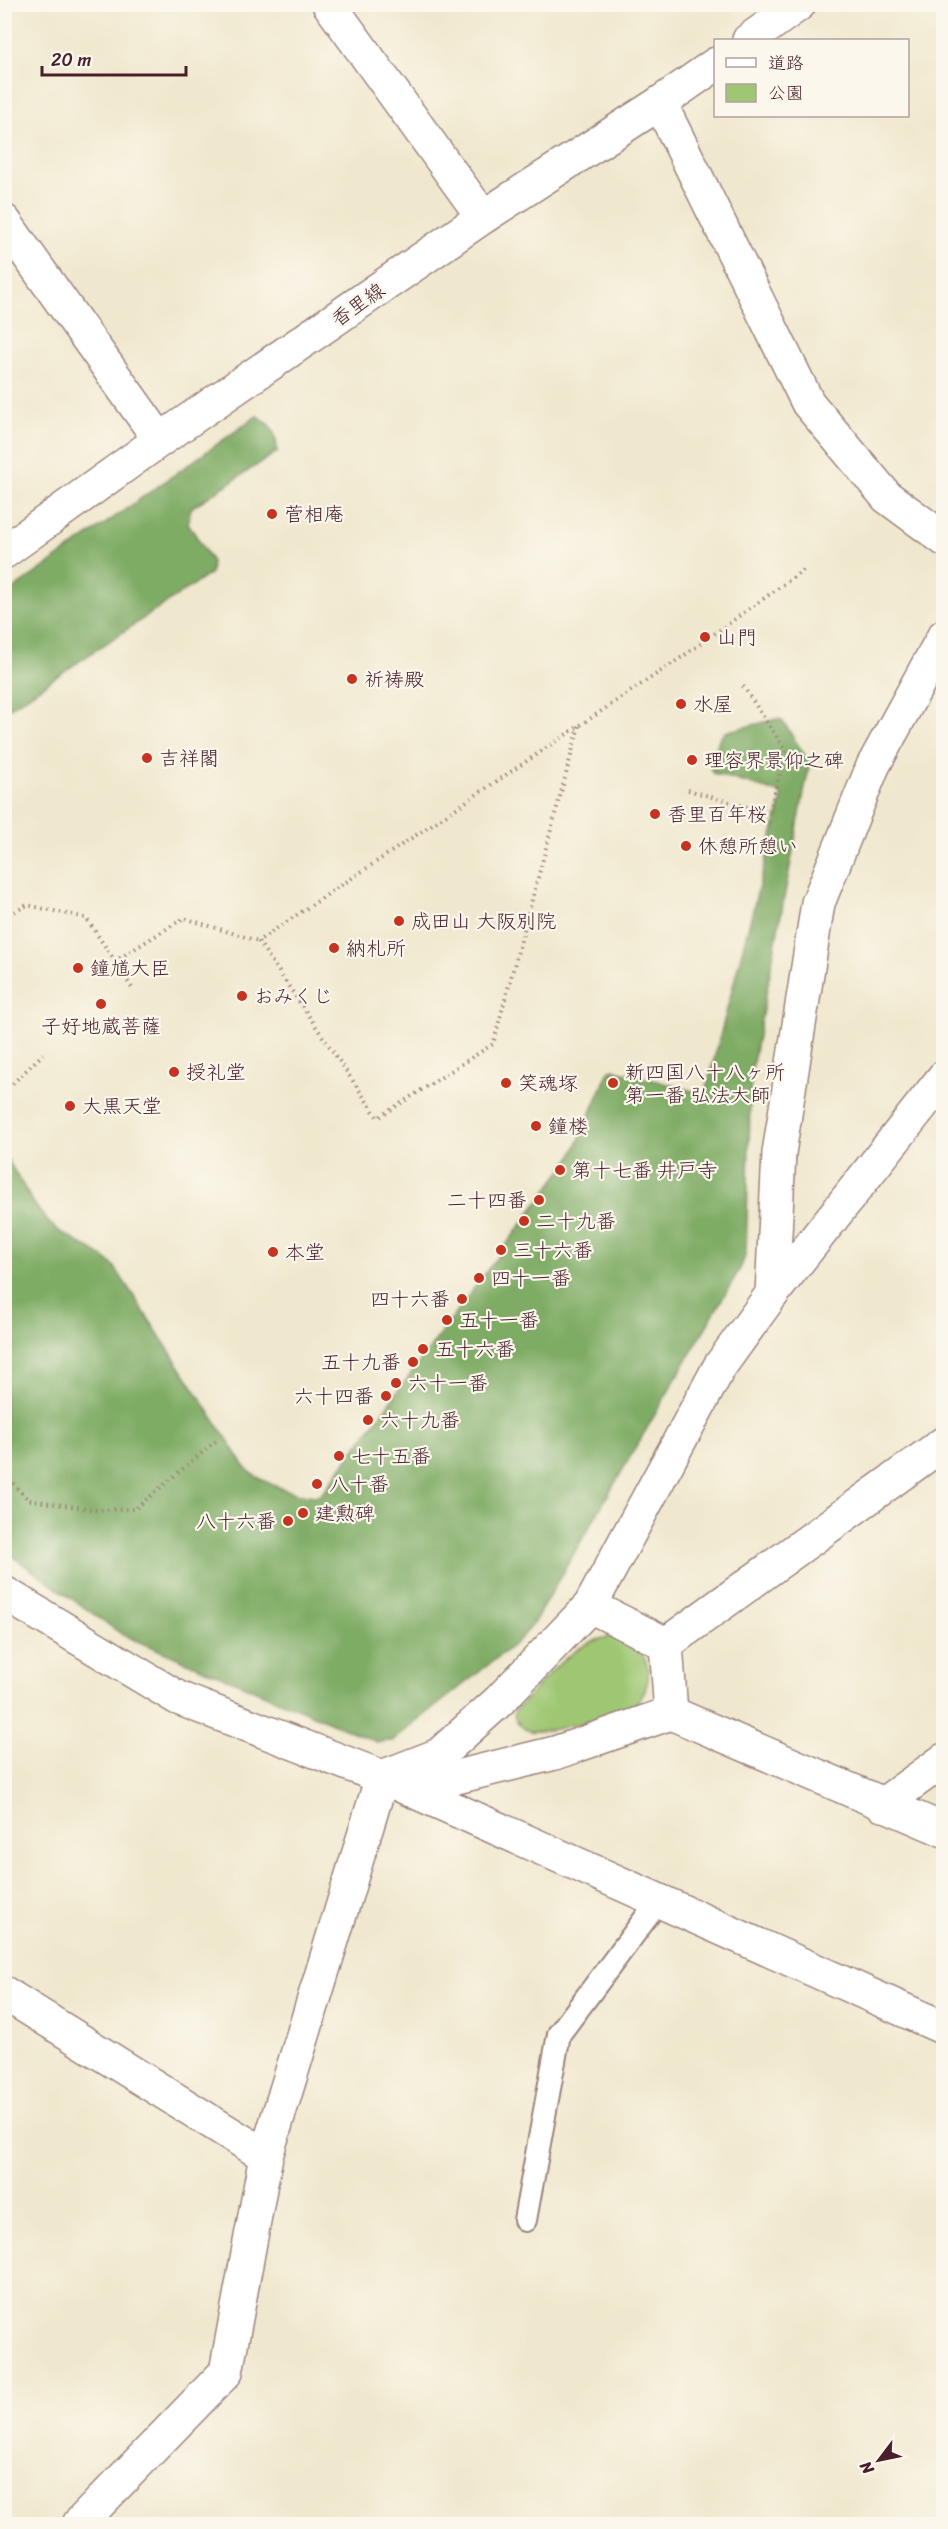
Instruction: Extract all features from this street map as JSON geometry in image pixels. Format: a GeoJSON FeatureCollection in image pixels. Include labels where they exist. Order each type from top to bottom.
{"type":"FeatureCollection","features":[{"type":"Feature","properties":{"kind":"street"},"geometry":{"type":"LineString","coordinates":[[329,4],[483,217]]}},
{"type":"Feature","properties":{"kind":"street"},"geometry":{"type":"LineString","coordinates":[[750,39],[799,4]]}},
{"type":"Feature","properties":{"kind":"street","name":"香里線"},"geometry":{"type":"LineString","coordinates":[[4,552],[160,440],[483,217],[660,103],[714,65]]}},
{"type":"Feature","properties":{"kind":"street"},"geometry":{"type":"LineString","coordinates":[[660,103],[808,403],[886,496],[944,539]]}},
{"type":"Feature","properties":{"kind":"street"},"geometry":{"type":"LineString","coordinates":[[4,221],[160,440]]}},
{"type":"Feature","properties":{"kind":"street"},"geometry":{"type":"LineString","coordinates":[[772,1294],[779,1153],[818,903],[873,766],[944,636]]}},
{"type":"Feature","properties":{"kind":"street"},"geometry":{"type":"LineString","coordinates":[[382,1777],[439,1755],[499,1701],[590,1606],[720,1366],[772,1294],[944,1077]]}},
{"type":"Feature","properties":{"kind":"street"},"geometry":{"type":"LineString","coordinates":[[666,1644],[944,1443]]}},
{"type":"Feature","properties":{"kind":"street"},"geometry":{"type":"LineString","coordinates":[[4,1593],[178,1698],[412,1788],[944,2028]]}},
{"type":"Feature","properties":{"kind":"street"},"geometry":{"type":"LineString","coordinates":[[590,1606],[666,1644]]}},
{"type":"Feature","properties":{"kind":"street"},"geometry":{"type":"LineString","coordinates":[[666,1644],[671,1713]]}},
{"type":"Feature","properties":{"kind":"street"},"geometry":{"type":"LineString","coordinates":[[412,1788],[555,1753],[671,1713],[944,1830]]}},
{"type":"Feature","properties":{"kind":"street"},"geometry":{"type":"LineString","coordinates":[[882,1805],[944,1760]]}},
{"type":"Feature","properties":{"kind":"street"},"geometry":{"type":"LineString","coordinates":[[79,2524],[226,2372],[266,2156],[382,1777]]}},
{"type":"Feature","properties":{"kind":"street"},"geometry":{"type":"LineString","coordinates":[[4,1993],[266,2156]]}},
{"type":"Feature","properties":{"kind":"lane"},"geometry":{"type":"LineString","coordinates":[[525,2220],[559,2034],[660,1899]]}},
{"type":"Feature","properties":{"kind":"path"},"geometry":{"type":"LineString","coordinates":[[258,941],[579,726],[805,569]]}},
{"type":"Feature","properties":{"kind":"path"},"geometry":{"type":"LineString","coordinates":[[743,686],[786,751],[770,810]]}},
{"type":"Feature","properties":{"kind":"path"},"geometry":{"type":"LineString","coordinates":[[115,961],[184,918],[258,941],[378,1118],[493,1044],[579,726]]}},
{"type":"Feature","properties":{"kind":"path"},"geometry":{"type":"LineString","coordinates":[[688,790],[747,807]]}},
{"type":"Feature","properties":{"kind":"path"},"geometry":{"type":"LineString","coordinates":[[4,918],[27,905],[86,918],[132,988]]}},
{"type":"Feature","properties":{"kind":"path"},"geometry":{"type":"LineString","coordinates":[[4,1092],[43,1054]]}},
{"type":"Feature","properties":{"kind":"path"},"geometry":{"type":"LineString","coordinates":[[4,1475],[29,1500],[97,1510],[135,1509],[216,1441]]}},
{"type":"Feature","properties":{"kind":"green space"},"geometry":{"type":"Polygon","coordinates":[[[257,416],[273,431],[277,452],[191,508],[188,523],[212,562],[211,573],[5,711],[5,595],[257,416]]]}},
{"type":"Feature","properties":{"kind":"green space"},"geometry":{"type":"Polygon","coordinates":[[[777,719],[782,720],[808,760],[809,766],[751,1073],[746,1253],[741,1267],[531,1627],[517,1642],[392,1741],[377,1742],[123,1635],[5,1551],[5,1155],[34,1204],[48,1221],[62,1233],[114,1266],[246,1468],[261,1479],[293,1492],[313,1496],[321,1495],[572,1156],[609,1071],[613,1069],[700,1093],[706,1090],[782,798],[780,793],[713,773],[710,767],[720,737],[725,732],[777,719]]]}},
{"type":"Feature","properties":{"kind":"green space"},"geometry":{"type":"Polygon","coordinates":[[[612,1637],[634,1647],[645,1659],[647,1682],[645,1690],[636,1703],[621,1712],[565,1727],[530,1731],[520,1725],[514,1716],[516,1710],[559,1664],[584,1646],[612,1637]]]}},
{"type":"Feature","properties":{"kind":"place","name":"菅相庵"},"geometry":{"type":"Point","coordinates":[272,514]}},
{"type":"Feature","properties":{"kind":"place","name":"山門"},"geometry":{"type":"Point","coordinates":[705,637]}},
{"type":"Feature","properties":{"kind":"place","name":"祈祷殿"},"geometry":{"type":"Point","coordinates":[352,679]}},
{"type":"Feature","properties":{"kind":"place","name":"水屋"},"geometry":{"type":"Point","coordinates":[681,704]}},
{"type":"Feature","properties":{"kind":"place","name":"吉祥閣"},"geometry":{"type":"Point","coordinates":[147,758]}},
{"type":"Feature","properties":{"kind":"place","name":"理容界景仰之碑"},"geometry":{"type":"Point","coordinates":[692,760]}},
{"type":"Feature","properties":{"kind":"place","name":"香里百年桜"},"geometry":{"type":"Point","coordinates":[655,814]}},
{"type":"Feature","properties":{"kind":"place","name":"休憩所憩い"},"geometry":{"type":"Point","coordinates":[686,846]}},
{"type":"Feature","properties":{"kind":"place","name":"成田山 大阪別院"},"geometry":{"type":"Point","coordinates":[399,921]}},
{"type":"Feature","properties":{"kind":"place","name":"納札所"},"geometry":{"type":"Point","coordinates":[334,948]}},
{"type":"Feature","properties":{"kind":"place","name":"鐘馗大臣"},"geometry":{"type":"Point","coordinates":[78,968]}},
{"type":"Feature","properties":{"kind":"place","name":"おみくじ"},"geometry":{"type":"Point","coordinates":[242,996]}},
{"type":"Feature","properties":{"kind":"place","name":"子好地蔵菩薩"},"geometry":{"type":"Point","coordinates":[101,1004]}},
{"type":"Feature","properties":{"kind":"place","name":"授礼堂"},"geometry":{"type":"Point","coordinates":[174,1072]}},
{"type":"Feature","properties":{"kind":"place","name":"笑魂塚"},"geometry":{"type":"Point","coordinates":[506,1083]}},
{"type":"Feature","properties":{"kind":"place","name":"新四国八十八ヶ所 第一番 弘法大師"},"geometry":{"type":"Point","coordinates":[613,1083]}},
{"type":"Feature","properties":{"kind":"place","name":"大黒天堂"},"geometry":{"type":"Point","coordinates":[70,1106]}},
{"type":"Feature","properties":{"kind":"place","name":"鐘楼"},"geometry":{"type":"Point","coordinates":[536,1126]}},
{"type":"Feature","properties":{"kind":"place","name":"第十七番 井戸寺"},"geometry":{"type":"Point","coordinates":[560,1170]}},
{"type":"Feature","properties":{"kind":"place","name":"二十四番"},"geometry":{"type":"Point","coordinates":[539,1200]}},
{"type":"Feature","properties":{"kind":"place","name":"二十九番"},"geometry":{"type":"Point","coordinates":[524,1221]}},
{"type":"Feature","properties":{"kind":"place","name":"三十六番"},"geometry":{"type":"Point","coordinates":[501,1250]}},
{"type":"Feature","properties":{"kind":"place","name":"本堂"},"geometry":{"type":"Point","coordinates":[273,1252]}},
{"type":"Feature","properties":{"kind":"place","name":"四十一番"},"geometry":{"type":"Point","coordinates":[479,1278]}},
{"type":"Feature","properties":{"kind":"place","name":"四十六番"},"geometry":{"type":"Point","coordinates":[462,1299]}},
{"type":"Feature","properties":{"kind":"place","name":"五十一番"},"geometry":{"type":"Point","coordinates":[447,1320]}},
{"type":"Feature","properties":{"kind":"place","name":"五十六番"},"geometry":{"type":"Point","coordinates":[423,1349]}},
{"type":"Feature","properties":{"kind":"place","name":"五十九番"},"geometry":{"type":"Point","coordinates":[413,1362]}},
{"type":"Feature","properties":{"kind":"place","name":"六十一番"},"geometry":{"type":"Point","coordinates":[396,1383]}},
{"type":"Feature","properties":{"kind":"place","name":"六十四番"},"geometry":{"type":"Point","coordinates":[386,1396]}},
{"type":"Feature","properties":{"kind":"place","name":"六十九番"},"geometry":{"type":"Point","coordinates":[368,1420]}},
{"type":"Feature","properties":{"kind":"place","name":"七十五番"},"geometry":{"type":"Point","coordinates":[339,1456]}},
{"type":"Feature","properties":{"kind":"place","name":"八十番"},"geometry":{"type":"Point","coordinates":[317,1484]}},
{"type":"Feature","properties":{"kind":"place","name":"建勲碑"},"geometry":{"type":"Point","coordinates":[303,1513]}},
{"type":"Feature","properties":{"kind":"place","name":"八十六番"},"geometry":{"type":"Point","coordinates":[288,1521]}}]}
